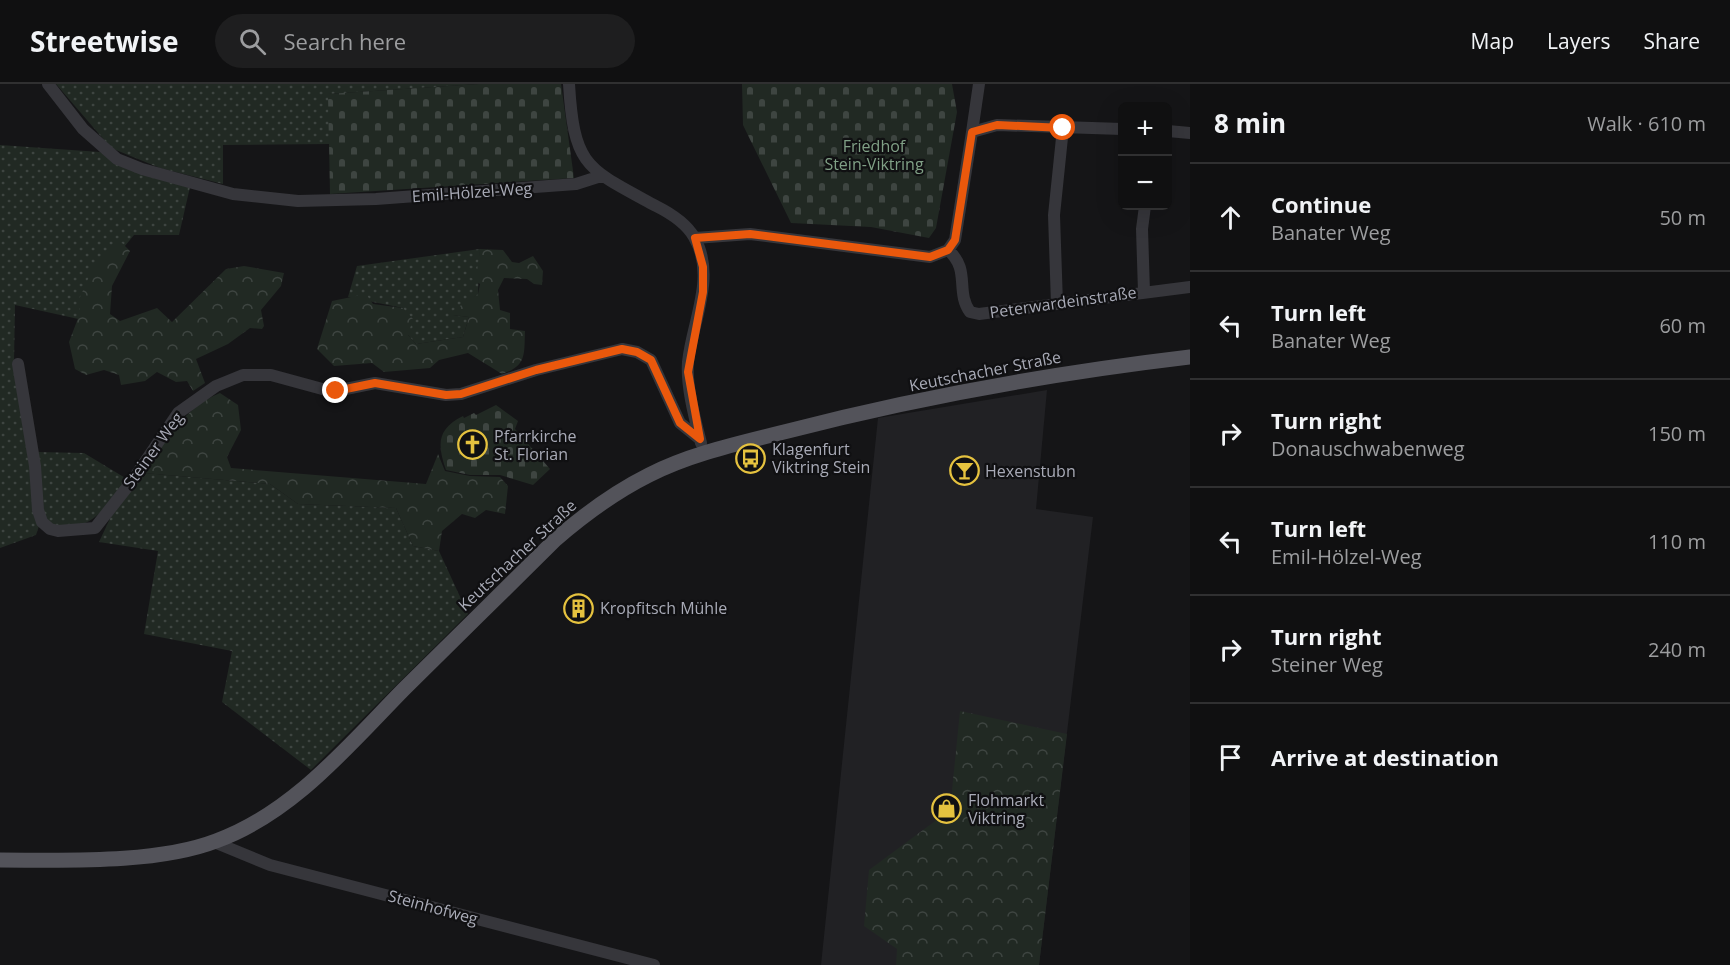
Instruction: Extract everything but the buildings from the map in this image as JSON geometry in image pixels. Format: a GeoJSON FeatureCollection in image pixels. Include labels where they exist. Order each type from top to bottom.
{"type":"FeatureCollection","features":[{"type":"Feature","properties":{"kind":"main road","name":"Keutschacher Straße"},"geometry":{"type":"LineString","coordinates":[[0,860],[116,858],[189,849],[214,842],[269,816],[300,792],[582,516],[702,446],[994,386],[1127,364],[1190,357]]}},
{"type":"Feature","properties":{"kind":"street","name":"Emil-Hölzel-Weg"},"geometry":{"type":"LineString","coordinates":[[48,84],[83,129],[117,159],[142,169],[233,194],[298,201],[376,200],[576,184],[601,176]]}},
{"type":"Feature","properties":{"kind":"street"},"geometry":{"type":"LineString","coordinates":[[569,84],[571,119],[578,148],[601,176],[669,213],[684,224],[695,238],[703,267],[703,292],[688,372],[702,446]]}},
{"type":"Feature","properties":{"kind":"street"},"geometry":{"type":"LineString","coordinates":[[695,238],[750,234],[930,257],[948,250],[955,240],[980,84]]}},
{"type":"Feature","properties":{"kind":"street"},"geometry":{"type":"LineString","coordinates":[[972,132],[997,125],[1118,129]]}},
{"type":"Feature","properties":{"kind":"street"},"geometry":{"type":"LineString","coordinates":[[1057,303],[1054,215],[1063,128]]}},
{"type":"Feature","properties":{"kind":"street"},"geometry":{"type":"LineString","coordinates":[[1172,131],[1190,133]]}},
{"type":"Feature","properties":{"kind":"street"},"geometry":{"type":"LineString","coordinates":[[1144,210],[1144,291]]}},
{"type":"Feature","properties":{"kind":"street","name":"Peterwardeinstraße"},"geometry":{"type":"LineString","coordinates":[[948,250],[961,267],[964,304],[970,312],[979,314],[1144,291],[1190,287]]}},
{"type":"Feature","properties":{"kind":"street","name":"Steiner Weg"},"geometry":{"type":"LineString","coordinates":[[18,364],[34,466],[38,510],[42,522],[50,529],[58,531],[95,528],[132,481],[178,413],[216,386],[243,375],[271,375],[326,390],[387,384],[446,395],[461,394],[536,370],[622,349],[637,352],[651,360],[680,423],[702,446]]}},
{"type":"Feature","properties":{"kind":"street","name":"Steinhofweg"},"geometry":{"type":"LineString","coordinates":[[214,842],[270,864],[654,965]]}},
{"type":"Feature","properties":{"kind":"shaded area","name":"Flohmarkt Viktring"},"geometry":{"type":"Polygon","coordinates":[[[1047,390],[1036,509],[1093,517],[1039,965],[821,965],[878,418],[1047,390]]]}},
{"type":"Feature","properties":{"kind":"green space"},"geometry":{"type":"Polygon","coordinates":[[[56,84],[479,84],[329,94],[329,144],[223,145],[223,184],[160,168],[111,148],[56,84]]]}},
{"type":"Feature","properties":{"kind":"green space"},"geometry":{"type":"Polygon","coordinates":[[[479,84],[561,84],[574,178],[330,194],[328,94],[479,84]]]}},
{"type":"Feature","properties":{"kind":"green space","name":"Friedhof Stein-Viktring"},"geometry":{"type":"Polygon","coordinates":[[[742,84],[952,84],[957,112],[936,228],[929,238],[871,227],[791,223],[743,125],[742,84]]]}},
{"type":"Feature","properties":{"kind":"green space"},"geometry":{"type":"Polygon","coordinates":[[[0,145],[100,152],[118,164],[190,187],[179,235],[134,235],[102,274],[83,320],[15,305],[14,362],[39,526],[36,535],[0,548],[0,145]]]}},
{"type":"Feature","properties":{"kind":"green space"},"geometry":{"type":"Polygon","coordinates":[[[122,243],[130,251],[112,286],[110,314],[120,321],[157,308],[172,322],[226,269],[244,266],[284,273],[281,286],[261,310],[264,326],[262,329],[250,328],[228,344],[196,359],[205,383],[193,391],[187,381],[176,382],[157,372],[145,381],[121,385],[119,375],[104,370],[86,375],[75,369],[69,342],[80,313],[80,297],[96,261],[122,243]]]}},
{"type":"Feature","properties":{"kind":"green space"},"geometry":{"type":"Polygon","coordinates":[[[480,249],[478,294],[453,315],[469,317],[463,337],[416,344],[408,335],[403,308],[348,297],[357,266],[480,249]]]}},
{"type":"Feature","properties":{"kind":"green space"},"geometry":{"type":"Polygon","coordinates":[[[480,249],[503,250],[512,262],[519,263],[533,256],[543,271],[542,285],[534,284],[527,279],[504,278],[498,290],[500,310],[510,313],[510,329],[525,331],[522,358],[520,363],[510,371],[502,374],[468,353],[439,360],[430,368],[384,372],[372,363],[334,366],[317,349],[332,301],[366,294],[373,304],[403,308],[413,319],[408,335],[416,344],[463,337],[469,317],[453,315],[451,312],[478,294],[480,284],[469,276],[478,265],[480,249]]]}},
{"type":"Feature","properties":{"kind":"green space"},"geometry":{"type":"Polygon","coordinates":[[[220,393],[238,405],[241,430],[227,457],[231,468],[426,484],[438,454],[445,471],[470,476],[500,477],[508,486],[505,514],[486,510],[475,518],[462,514],[442,531],[439,551],[413,546],[396,508],[298,504],[270,484],[144,473],[185,416],[207,399],[220,393]]]}},
{"type":"Feature","properties":{"kind":"green space"},"geometry":{"type":"Polygon","coordinates":[[[496,405],[518,421],[515,429],[550,469],[533,485],[500,475],[470,475],[446,470],[441,452],[441,438],[448,426],[463,416],[464,418],[474,413],[476,415],[496,405]]]}},
{"type":"Feature","properties":{"kind":"green space"},"geometry":{"type":"Polygon","coordinates":[[[37,452],[84,453],[127,479],[104,509],[85,523],[62,527],[48,523],[42,509],[37,452]]]}},
{"type":"Feature","properties":{"kind":"green space"},"geometry":{"type":"Polygon","coordinates":[[[144,473],[270,484],[298,504],[396,508],[413,546],[439,551],[468,614],[311,770],[222,702],[232,651],[144,634],[158,551],[99,542],[114,510],[144,473]]]}},
{"type":"Feature","properties":{"kind":"green space"},"geometry":{"type":"Polygon","coordinates":[[[960,711],[1067,734],[1039,965],[896,965],[897,949],[864,926],[869,870],[950,810],[960,711]]]}},
{"type":"Feature","properties":{"kind":"place","name":"Pfarrkirche St. Florian"},"geometry":{"type":"Point","coordinates":[473,445]}},
{"type":"Feature","properties":{"kind":"place","name":"Klagenfurt Viktring Stein"},"geometry":{"type":"Point","coordinates":[751,458]}},
{"type":"Feature","properties":{"kind":"place","name":"Hexenstubn"},"geometry":{"type":"Point","coordinates":[964,471]}},
{"type":"Feature","properties":{"kind":"place","name":"Kropfitsch Mühle"},"geometry":{"type":"Point","coordinates":[579,608]}},
{"type":"Feature","properties":{"kind":"place","name":"Flohmarkt Viktring"},"geometry":{"type":"Point","coordinates":[947,809]}},
{"type":"Feature","properties":{"kind":"route"},"geometry":{"type":"LineString","coordinates":[[336,391],[375,383],[414,391],[446,395],[461,394],[536,370],[622,349],[637,352],[651,360],[680,423],[700,439],[688,372],[688,360],[703,292],[703,267],[695,238],[750,234],[930,257],[948,250],[955,240],[972,132],[997,125],[1063,128]]}}]}
